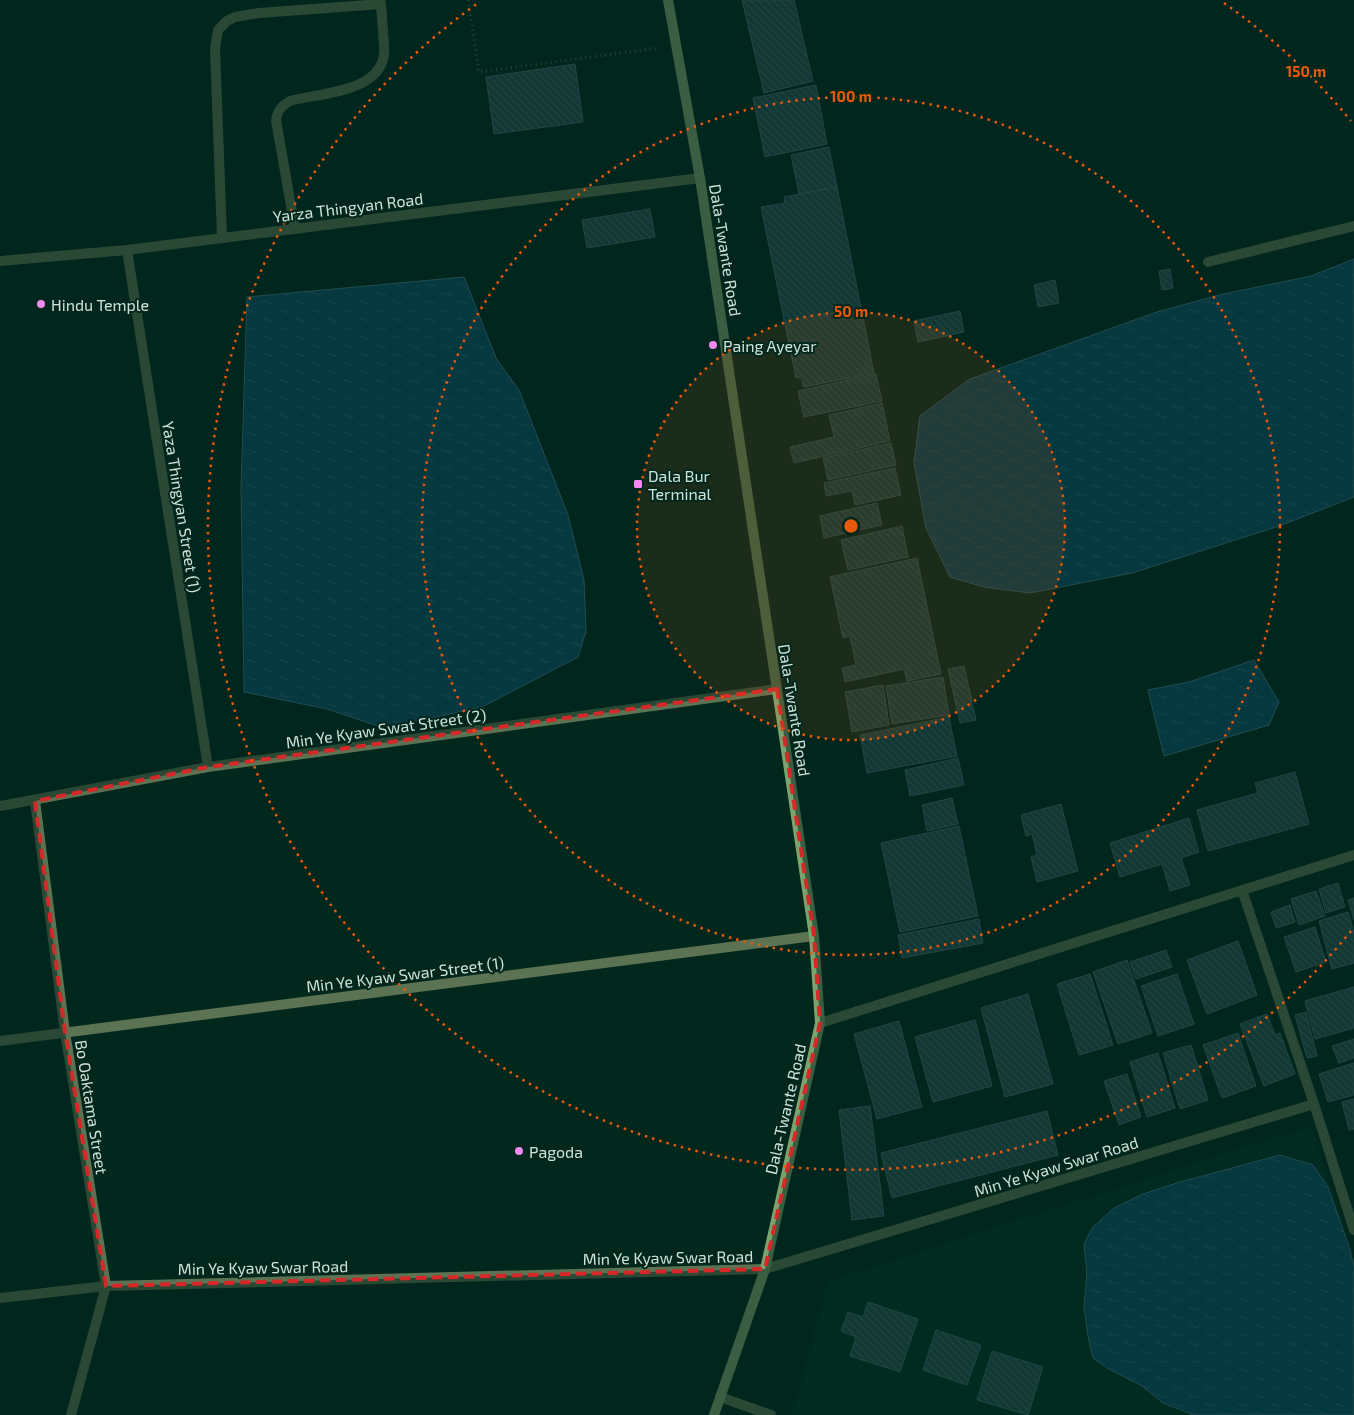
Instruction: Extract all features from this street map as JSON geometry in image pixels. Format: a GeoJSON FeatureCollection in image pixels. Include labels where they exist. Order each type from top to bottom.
{"type":"FeatureCollection","features":[{"type":"Feature","properties":{"kind":"main road","name":"Dala-Twante Road"},"geometry":{"type":"LineString","coordinates":[[668,0],[700,178],[814,936],[820,1023],[765,1270],[714,1415]]}},
{"type":"Feature","properties":{"kind":"street"},"geometry":{"type":"LineString","coordinates":[[222,238],[215,48],[218,30],[227,21],[235,17],[259,13],[380,2],[384,55],[376,73],[364,83],[353,87],[290,101],[282,105],[278,114],[276,120],[295,229]]}},
{"type":"Feature","properties":{"kind":"street","name":"Yarza Thingyan Road"},"geometry":{"type":"LineString","coordinates":[[0,261],[127,250],[700,178]]}},
{"type":"Feature","properties":{"kind":"street"},"geometry":{"type":"LineString","coordinates":[[1208,262],[1354,226]]}},
{"type":"Feature","properties":{"kind":"street","name":"Yaza Thingyan Street (1)"},"geometry":{"type":"LineString","coordinates":[[127,250],[208,767]]}},
{"type":"Feature","properties":{"kind":"street","name":"Min Ye Kyaw Swat Street (2)"},"geometry":{"type":"LineString","coordinates":[[0,806],[35,801],[208,767],[777,689]]}},
{"type":"Feature","properties":{"kind":"street","name":"Bo Oaktama Street"},"geometry":{"type":"LineString","coordinates":[[35,801],[65,1032],[106,1286],[71,1415]]}},
{"type":"Feature","properties":{"kind":"street"},"geometry":{"type":"LineString","coordinates":[[820,1023],[1354,855]]}},
{"type":"Feature","properties":{"kind":"street"},"geometry":{"type":"LineString","coordinates":[[1242,890],[1354,1230]]}},
{"type":"Feature","properties":{"kind":"street","name":"Min Ye Kyaw Swar Street (1)"},"geometry":{"type":"LineString","coordinates":[[0,1041],[814,936]]}},
{"type":"Feature","properties":{"kind":"street","name":"Min Ye Kyaw Swar Road"},"geometry":{"type":"LineString","coordinates":[[0,1298],[106,1286],[765,1270],[1314,1104]]}},
{"type":"Feature","properties":{"kind":"street"},"geometry":{"type":"LineString","coordinates":[[720,1397],[772,1415]]}},
{"type":"Feature","properties":{"kind":"path"},"geometry":{"type":"LineString","coordinates":[[468,0],[479,72],[676,45]]}},
{"type":"Feature","properties":{"kind":"highlighted area"},"geometry":{"type":"Polygon","coordinates":[[[777,689],[814,936],[820,1023],[765,1269],[106,1286],[65,1032],[35,801],[208,767],[777,689]]]}},
{"type":"Feature","properties":{"kind":"shaded area"},"geometry":{"type":"Polygon","coordinates":[[[1311,1126],[1354,1255],[1354,1415],[792,1415],[828,1281],[1311,1126]]]}},
{"type":"Feature","properties":{"kind":"water"},"geometry":{"type":"Polygon","coordinates":[[[1354,259],[1354,497],[1279,526],[1132,573],[1030,593],[984,587],[950,577],[926,528],[914,463],[920,416],[970,379],[1157,312],[1219,295],[1311,276],[1354,259]]]}},
{"type":"Feature","properties":{"kind":"water"},"geometry":{"type":"Polygon","coordinates":[[[464,277],[496,358],[519,390],[568,515],[584,580],[586,631],[578,657],[482,707],[384,728],[327,709],[244,692],[241,488],[247,297],[464,277]]]}},
{"type":"Feature","properties":{"kind":"water"},"geometry":{"type":"Polygon","coordinates":[[[1254,660],[1279,702],[1269,725],[1164,756],[1148,690],[1189,682],[1254,660]]]}},
{"type":"Feature","properties":{"kind":"water"},"geometry":{"type":"Polygon","coordinates":[[[1280,1155],[1313,1165],[1328,1187],[1349,1247],[1354,1266],[1354,1415],[1194,1415],[1163,1403],[1142,1386],[1109,1369],[1093,1358],[1084,1307],[1087,1272],[1084,1244],[1093,1227],[1114,1208],[1143,1194],[1280,1155]]]}},
{"type":"Feature","properties":{"kind":"building"},"geometry":{"type":"Polygon","coordinates":[[[742,0],[794,0],[813,81],[764,93],[742,0]]]}},
{"type":"Feature","properties":{"kind":"building"},"geometry":{"type":"Polygon","coordinates":[[[575,64],[583,122],[494,134],[486,77],[575,64]]]}},
{"type":"Feature","properties":{"kind":"building"},"geometry":{"type":"Polygon","coordinates":[[[816,85],[827,144],[765,157],[753,98],[816,85]]]}},
{"type":"Feature","properties":{"kind":"building"},"geometry":{"type":"Polygon","coordinates":[[[829,147],[837,187],[799,194],[791,155],[829,147]]]}},
{"type":"Feature","properties":{"kind":"building"},"geometry":{"type":"Polygon","coordinates":[[[837,187],[874,373],[804,387],[801,377],[796,378],[761,207],[785,203],[784,197],[837,187]]]}},
{"type":"Feature","properties":{"kind":"building"},"geometry":{"type":"Polygon","coordinates":[[[650,209],[655,237],[587,248],[582,220],[650,209]]]}},
{"type":"Feature","properties":{"kind":"building"},"geometry":{"type":"Polygon","coordinates":[[[1170,269],[1173,288],[1162,290],[1159,271],[1170,269]]]}},
{"type":"Feature","properties":{"kind":"building"},"geometry":{"type":"Polygon","coordinates":[[[1055,280],[1059,303],[1038,307],[1034,285],[1055,280]]]}},
{"type":"Feature","properties":{"kind":"building"},"geometry":{"type":"Polygon","coordinates":[[[960,311],[964,332],[918,342],[914,321],[960,311]]]}},
{"type":"Feature","properties":{"kind":"building"},"geometry":{"type":"Polygon","coordinates":[[[876,374],[882,401],[804,417],[798,391],[876,374]]]}},
{"type":"Feature","properties":{"kind":"building"},"geometry":{"type":"Polygon","coordinates":[[[882,403],[890,441],[794,463],[790,447],[834,437],[829,415],[882,403]]]}},
{"type":"Feature","properties":{"kind":"building"},"geometry":{"type":"Polygon","coordinates":[[[891,443],[896,465],[828,480],[823,458],[891,443]]]}},
{"type":"Feature","properties":{"kind":"building"},"geometry":{"type":"Polygon","coordinates":[[[895,468],[901,495],[855,505],[852,491],[826,496],[824,483],[895,468]]]}},
{"type":"Feature","properties":{"kind":"building"},"geometry":{"type":"Polygon","coordinates":[[[877,503],[882,525],[824,538],[820,516],[877,503]]]}},
{"type":"Feature","properties":{"kind":"building"},"geometry":{"type":"Polygon","coordinates":[[[902,526],[908,557],[848,570],[841,540],[902,526]]]}},
{"type":"Feature","properties":{"kind":"building"},"geometry":{"type":"Polygon","coordinates":[[[917,558],[941,674],[907,681],[904,669],[845,682],[842,668],[856,665],[850,636],[843,638],[830,577],[917,558]]]}},
{"type":"Feature","properties":{"kind":"building"},"geometry":{"type":"Polygon","coordinates":[[[964,666],[976,720],[960,723],[948,669],[964,666]]]}},
{"type":"Feature","properties":{"kind":"building"},"geometry":{"type":"Polygon","coordinates":[[[943,677],[949,715],[892,724],[886,686],[943,677]]]}},
{"type":"Feature","properties":{"kind":"building"},"geometry":{"type":"Polygon","coordinates":[[[883,685],[889,725],[852,732],[845,692],[883,685]]]}},
{"type":"Feature","properties":{"kind":"building"},"geometry":{"type":"Polygon","coordinates":[[[949,717],[957,756],[867,773],[860,735],[949,717]]]}},
{"type":"Feature","properties":{"kind":"building"},"geometry":{"type":"Polygon","coordinates":[[[958,758],[964,785],[910,796],[905,770],[958,758]]]}},
{"type":"Feature","properties":{"kind":"building"},"geometry":{"type":"Polygon","coordinates":[[[1295,772],[1309,824],[1208,851],[1197,810],[1258,793],[1255,783],[1295,772]]]}},
{"type":"Feature","properties":{"kind":"building"},"geometry":{"type":"Polygon","coordinates":[[[952,798],[958,824],[927,831],[922,805],[952,798]]]}},
{"type":"Feature","properties":{"kind":"building"},"geometry":{"type":"Polygon","coordinates":[[[1061,804],[1078,871],[1037,882],[1031,857],[1037,855],[1032,834],[1026,836],[1021,815],[1061,804]]]}},
{"type":"Feature","properties":{"kind":"building"},"geometry":{"type":"Polygon","coordinates":[[[1189,818],[1199,852],[1181,858],[1190,885],[1170,891],[1162,864],[1120,877],[1110,843],[1189,818]]]}},
{"type":"Feature","properties":{"kind":"building"},"geometry":{"type":"Polygon","coordinates":[[[959,826],[978,916],[900,932],[881,843],[959,826]]]}},
{"type":"Feature","properties":{"kind":"building"},"geometry":{"type":"Polygon","coordinates":[[[1338,883],[1345,907],[1326,913],[1319,889],[1338,883]]]}},
{"type":"Feature","properties":{"kind":"building"},"geometry":{"type":"Polygon","coordinates":[[[1316,891],[1325,916],[1299,925],[1291,899],[1316,891]]]}},
{"type":"Feature","properties":{"kind":"building"},"geometry":{"type":"Polygon","coordinates":[[[1354,898],[1354,920],[1348,900],[1354,898]]]}},
{"type":"Feature","properties":{"kind":"building"},"geometry":{"type":"Polygon","coordinates":[[[1290,905],[1295,922],[1276,928],[1271,912],[1290,905]]]}},
{"type":"Feature","properties":{"kind":"building"},"geometry":{"type":"Polygon","coordinates":[[[1348,912],[1354,933],[1354,963],[1332,969],[1319,921],[1348,912]]]}},
{"type":"Feature","properties":{"kind":"building"},"geometry":{"type":"Polygon","coordinates":[[[979,919],[983,943],[902,958],[898,935],[979,919]]]}},
{"type":"Feature","properties":{"kind":"building"},"geometry":{"type":"Polygon","coordinates":[[[1315,927],[1326,962],[1296,972],[1284,937],[1315,927]]]}},
{"type":"Feature","properties":{"kind":"building"},"geometry":{"type":"Polygon","coordinates":[[[1238,941],[1257,995],[1207,1014],[1187,960],[1238,941]]]}},
{"type":"Feature","properties":{"kind":"building"},"geometry":{"type":"Polygon","coordinates":[[[1166,950],[1172,967],[1136,979],[1130,962],[1166,950]]]}},
{"type":"Feature","properties":{"kind":"building"},"geometry":{"type":"Polygon","coordinates":[[[1127,960],[1152,1033],[1118,1044],[1093,972],[1127,960]]]}},
{"type":"Feature","properties":{"kind":"building"},"geometry":{"type":"Polygon","coordinates":[[[1090,974],[1113,1045],[1079,1055],[1057,984],[1090,974]]]}},
{"type":"Feature","properties":{"kind":"building"},"geometry":{"type":"Polygon","coordinates":[[[1177,974],[1194,1024],[1158,1036],[1141,986],[1177,974]]]}},
{"type":"Feature","properties":{"kind":"building"},"geometry":{"type":"Polygon","coordinates":[[[1354,987],[1354,1028],[1315,1039],[1305,1001],[1354,987]]]}},
{"type":"Feature","properties":{"kind":"building"},"geometry":{"type":"Polygon","coordinates":[[[1028,994],[1053,1084],[1005,1097],[981,1008],[1028,994]]]}},
{"type":"Feature","properties":{"kind":"building"},"geometry":{"type":"Polygon","coordinates":[[[1306,1012],[1317,1056],[1307,1058],[1295,1015],[1306,1012]]]}},
{"type":"Feature","properties":{"kind":"building"},"geometry":{"type":"Polygon","coordinates":[[[1267,1014],[1275,1035],[1280,1033],[1295,1074],[1264,1086],[1240,1024],[1267,1014]]]}},
{"type":"Feature","properties":{"kind":"building"},"geometry":{"type":"Polygon","coordinates":[[[975,1020],[992,1086],[933,1102],[915,1037],[975,1020]]]}},
{"type":"Feature","properties":{"kind":"building"},"geometry":{"type":"Polygon","coordinates":[[[899,1021],[922,1107],[877,1119],[854,1034],[899,1021]]]}},
{"type":"Feature","properties":{"kind":"building"},"geometry":{"type":"Polygon","coordinates":[[[1238,1033],[1256,1086],[1222,1098],[1203,1045],[1238,1033]]]}},
{"type":"Feature","properties":{"kind":"building"},"geometry":{"type":"Polygon","coordinates":[[[1354,1039],[1354,1058],[1339,1063],[1332,1046],[1354,1039]]]}},
{"type":"Feature","properties":{"kind":"building"},"geometry":{"type":"Polygon","coordinates":[[[1191,1045],[1208,1100],[1180,1109],[1163,1053],[1191,1045]]]}},
{"type":"Feature","properties":{"kind":"building"},"geometry":{"type":"Polygon","coordinates":[[[1158,1053],[1175,1108],[1147,1117],[1130,1062],[1158,1053]]]}},
{"type":"Feature","properties":{"kind":"building"},"geometry":{"type":"Polygon","coordinates":[[[1354,1063],[1354,1095],[1328,1102],[1319,1074],[1354,1063]]]}},
{"type":"Feature","properties":{"kind":"building"},"geometry":{"type":"Polygon","coordinates":[[[1127,1074],[1141,1117],[1119,1125],[1104,1081],[1127,1074]]]}},
{"type":"Feature","properties":{"kind":"building"},"geometry":{"type":"Polygon","coordinates":[[[1354,1099],[1354,1129],[1349,1130],[1342,1102],[1354,1099]]]}},
{"type":"Feature","properties":{"kind":"building"},"geometry":{"type":"Polygon","coordinates":[[[870,1106],[884,1216],[852,1220],[839,1110],[870,1106]]]}},
{"type":"Feature","properties":{"kind":"building"},"geometry":{"type":"Polygon","coordinates":[[[1047,1111],[1058,1155],[892,1198],[881,1153],[1047,1111]]]}},
{"type":"Feature","properties":{"kind":"building"},"geometry":{"type":"Polygon","coordinates":[[[868,1302],[918,1319],[900,1372],[850,1356],[856,1337],[841,1331],[848,1312],[863,1317],[868,1302]]]}},
{"type":"Feature","properties":{"kind":"building"},"geometry":{"type":"Polygon","coordinates":[[[936,1330],[981,1345],[967,1385],[923,1370],[936,1330]]]}},
{"type":"Feature","properties":{"kind":"building"},"geometry":{"type":"Polygon","coordinates":[[[992,1351],[1043,1367],[1028,1415],[977,1400],[992,1351]]]}},
{"type":"Feature","properties":{"kind":"place","name":"Hindu Temple"},"geometry":{"type":"Point","coordinates":[41,304]}},
{"type":"Feature","properties":{"kind":"place","name":"Paing Ayeyar"},"geometry":{"type":"Point","coordinates":[713,345]}},
{"type":"Feature","properties":{"kind":"place","name":"Dala Bur Terminal"},"geometry":{"type":"Point","coordinates":[638,484]}},
{"type":"Feature","properties":{"kind":"place","name":"Pagoda"},"geometry":{"type":"Point","coordinates":[519,1151]}}]}
